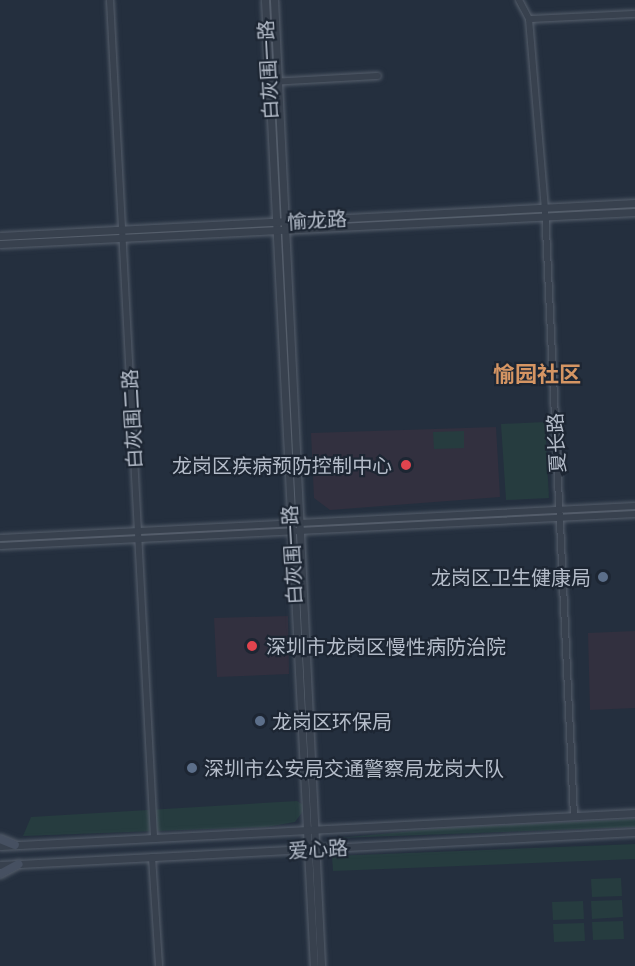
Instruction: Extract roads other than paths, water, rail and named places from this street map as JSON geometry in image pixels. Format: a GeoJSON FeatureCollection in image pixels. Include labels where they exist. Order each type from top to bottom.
{"type":"FeatureCollection","features":[{"type":"Feature","properties":{"kind":"main road"},"geometry":{"type":"LineString","coordinates":[[0,839],[15,845]]}},
{"type":"Feature","properties":{"kind":"main road"},"geometry":{"type":"LineString","coordinates":[[0,874],[19,864]]}},
{"type":"Feature","properties":{"kind":"street","name":"白灰围二路"},"geometry":{"type":"LineString","coordinates":[[110,0],[154,838]]}},
{"type":"Feature","properties":{"kind":"street","name":"白灰围一路"},"geometry":{"type":"LineString","coordinates":[[265,0],[291,528],[311,849],[314,966]]}},
{"type":"Feature","properties":{"kind":"street","name":"白灰围一路"},"geometry":{"type":"LineString","coordinates":[[274,0],[300,527],[310,830]]}},
{"type":"Feature","properties":{"kind":"street","name":"夏长路"},"geometry":{"type":"LineString","coordinates":[[519,0],[529,19],[546,217],[574,817]]}},
{"type":"Feature","properties":{"kind":"street"},"geometry":{"type":"LineString","coordinates":[[529,19],[635,14]]}},
{"type":"Feature","properties":{"kind":"street"},"geometry":{"type":"LineString","coordinates":[[269,82],[378,76]]}},
{"type":"Feature","properties":{"kind":"street","name":"愉龙路"},"geometry":{"type":"LineString","coordinates":[[0,244],[285,221],[635,203]]}},
{"type":"Feature","properties":{"kind":"street","name":"愉龙路"},"geometry":{"type":"LineString","coordinates":[[0,236],[285,230],[635,212]]}},
{"type":"Feature","properties":{"kind":"street"},"geometry":{"type":"LineString","coordinates":[[560,514],[635,506]]}},
{"type":"Feature","properties":{"kind":"street"},"geometry":{"type":"LineString","coordinates":[[0,546],[300,527],[560,514],[635,514]]}},
{"type":"Feature","properties":{"kind":"street"},"geometry":{"type":"LineString","coordinates":[[0,538],[138,531],[291,528]]}},
{"type":"Feature","properties":{"kind":"street","name":"爱心路"},"geometry":{"type":"LineString","coordinates":[[0,846],[635,813]]}},
{"type":"Feature","properties":{"kind":"street","name":"爱心路"},"geometry":{"type":"LineString","coordinates":[[0,865],[635,832]]}},
{"type":"Feature","properties":{"kind":"street","name":"白灰围一路"},"geometry":{"type":"LineString","coordinates":[[311,849],[321,966]]}},
{"type":"Feature","properties":{"kind":"street"},"geometry":{"type":"LineString","coordinates":[[152,857],[159,966]]}},
{"type":"Feature","properties":{"kind":"place","name":"龙岗区疾病预防控制中心"},"geometry":{"type":"Point","coordinates":[406,465]}},
{"type":"Feature","properties":{"kind":"place","name":"龙岗区卫生健康局"},"geometry":{"type":"Point","coordinates":[603,577]}},
{"type":"Feature","properties":{"kind":"place","name":"深圳市龙岗区慢性病防治院"},"geometry":{"type":"Point","coordinates":[252,646]}},
{"type":"Feature","properties":{"kind":"place","name":"龙岗区环保局"},"geometry":{"type":"Point","coordinates":[260,721]}},
{"type":"Feature","properties":{"kind":"place","name":"深圳市公安局交通警察局龙岗大队"},"geometry":{"type":"Point","coordinates":[192,768]}},
{"type":"Feature","properties":{"kind":"district","name":"愉园社区"},"geometry":{"type":"Point","coordinates":[537,375]}}]}
